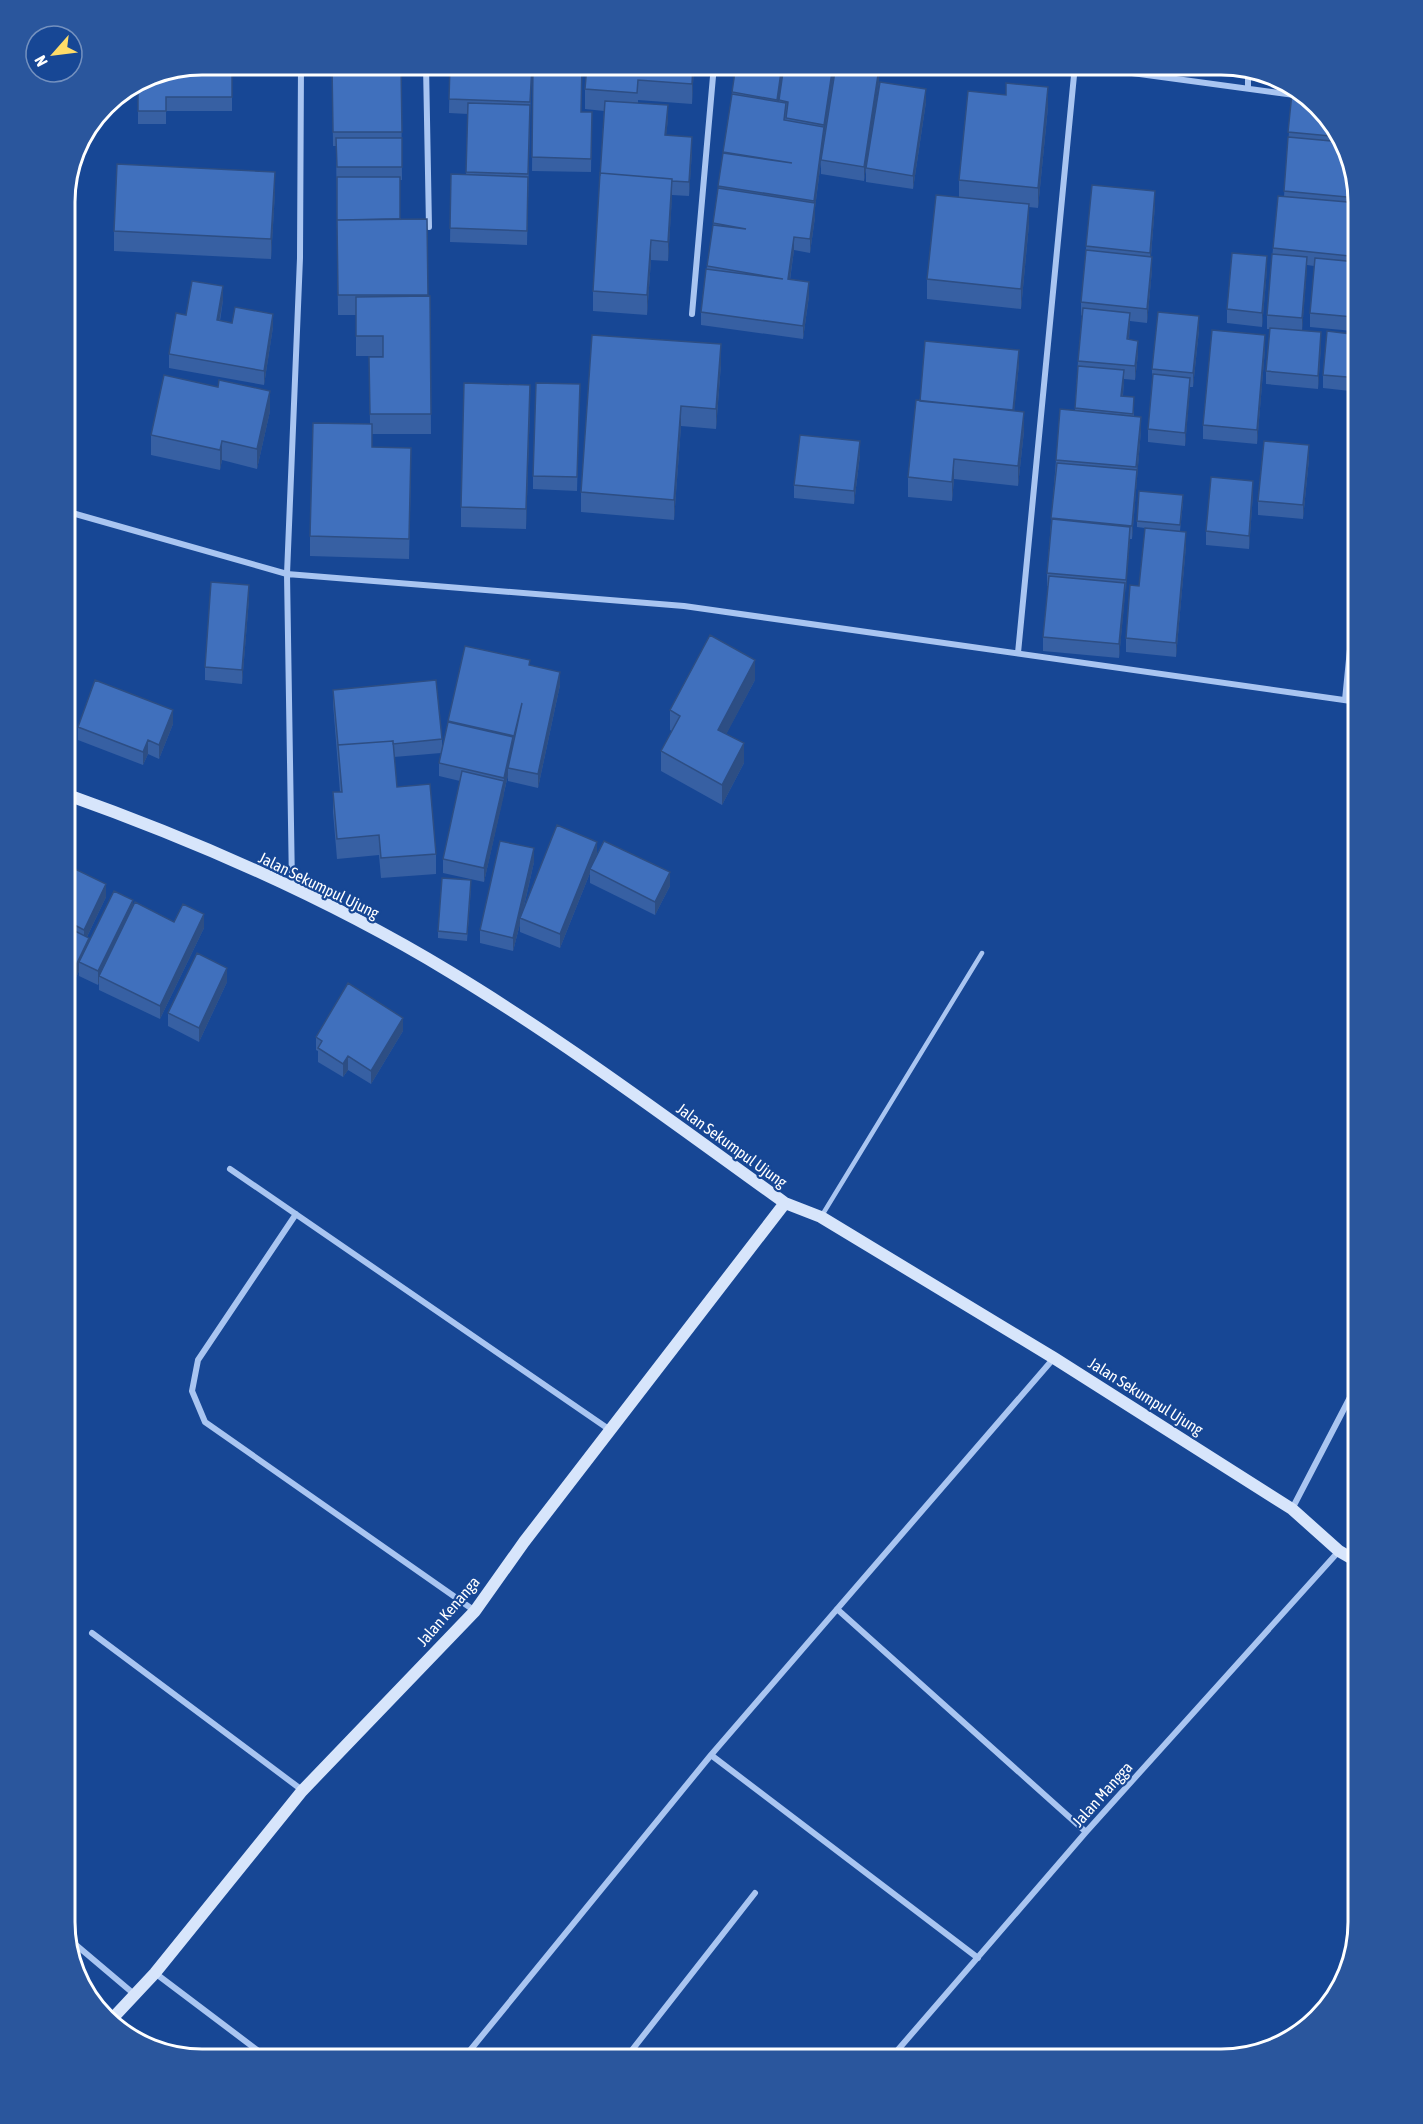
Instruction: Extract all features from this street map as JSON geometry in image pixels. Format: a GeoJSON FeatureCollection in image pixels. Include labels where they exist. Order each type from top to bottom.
{"type":"FeatureCollection","features":[{"type":"Feature","properties":{"kind":"main road","name":"Jalan Sekumpul Ujung"},"geometry":{"type":"LineString","coordinates":[[75,798],[292,886],[448,970],[544,1030],[785,1203],[821,1217],[1054,1358],[1292,1509],[1339,1551],[1348,1556]]}},
{"type":"Feature","properties":{"kind":"main road","name":"Jalan Kenanga"},"geometry":{"type":"LineString","coordinates":[[115,2015],[156,1973],[302,1791],[475,1611],[524,1542],[785,1203]]}},
{"type":"Feature","properties":{"kind":"street"},"geometry":{"type":"LineString","coordinates":[[292,886],[287,574],[300,258],[301,75]]}},
{"type":"Feature","properties":{"kind":"street"},"geometry":{"type":"LineString","coordinates":[[426,75],[429,227]]}},
{"type":"Feature","properties":{"kind":"street"},"geometry":{"type":"LineString","coordinates":[[693,314],[713,75]]}},
{"type":"Feature","properties":{"kind":"street"},"geometry":{"type":"LineString","coordinates":[[1018,653],[1073,75]]}},
{"type":"Feature","properties":{"kind":"street"},"geometry":{"type":"LineString","coordinates":[[1150,75],[1287,94]]}},
{"type":"Feature","properties":{"kind":"street"},"geometry":{"type":"LineString","coordinates":[[1248,78],[1248,88]]}},
{"type":"Feature","properties":{"kind":"street"},"geometry":{"type":"LineString","coordinates":[[75,514],[287,574],[684,606],[1348,700]]}},
{"type":"Feature","properties":{"kind":"street"},"geometry":{"type":"LineString","coordinates":[[1345,700],[1348,672]]}},
{"type":"Feature","properties":{"kind":"street"},"geometry":{"type":"LineString","coordinates":[[230,1169],[610,1430]]}},
{"type":"Feature","properties":{"kind":"street"},"geometry":{"type":"LineString","coordinates":[[297,1214],[198,1360],[192,1391],[205,1422],[475,1611]]}},
{"type":"Feature","properties":{"kind":"street"},"geometry":{"type":"LineString","coordinates":[[471,2049],[711,1755],[1054,1358]]}},
{"type":"Feature","properties":{"kind":"street"},"geometry":{"type":"LineString","coordinates":[[1292,1509],[1348,1403]]}},
{"type":"Feature","properties":{"kind":"street","name":"Jalan Mangga"},"geometry":{"type":"LineString","coordinates":[[899,2049],[1086,1832],[1339,1551]]}},
{"type":"Feature","properties":{"kind":"street"},"geometry":{"type":"LineString","coordinates":[[837,1609],[1086,1832]]}},
{"type":"Feature","properties":{"kind":"street"},"geometry":{"type":"LineString","coordinates":[[92,1633],[302,1791]]}},
{"type":"Feature","properties":{"kind":"street"},"geometry":{"type":"LineString","coordinates":[[711,1755],[978,1958]]}},
{"type":"Feature","properties":{"kind":"street"},"geometry":{"type":"LineString","coordinates":[[633,2049],[755,1893]]}},
{"type":"Feature","properties":{"kind":"street"},"geometry":{"type":"LineString","coordinates":[[77,1946],[134,1994]]}},
{"type":"Feature","properties":{"kind":"street"},"geometry":{"type":"LineString","coordinates":[[156,1973],[256,2049]]}},
{"type":"Feature","properties":{"kind":"lane"},"geometry":{"type":"LineString","coordinates":[[821,1217],[982,953]]}},
{"type":"Feature","properties":{"kind":"building"},"geometry":{"type":"Polygon","coordinates":[[[232,75],[232,97],[166,97],[166,111],[138,111],[138,93],[169,79],[186,76],[232,75]]]}},
{"type":"Feature","properties":{"kind":"building"},"geometry":{"type":"Polygon","coordinates":[[[332,75],[401,75],[402,132],[333,132],[332,75]]]}},
{"type":"Feature","properties":{"kind":"building"},"geometry":{"type":"Polygon","coordinates":[[[450,75],[531,75],[530,102],[449,99],[450,75]]]}},
{"type":"Feature","properties":{"kind":"building"},"geometry":{"type":"Polygon","coordinates":[[[533,75],[582,75],[581,112],[592,112],[591,159],[532,157],[533,75]]]}},
{"type":"Feature","properties":{"kind":"building"},"geometry":{"type":"Polygon","coordinates":[[[586,75],[692,75],[692,84],[638,80],[637,93],[585,89],[586,75]]]}},
{"type":"Feature","properties":{"kind":"building"},"geometry":{"type":"Polygon","coordinates":[[[735,75],[781,75],[777,100],[732,92],[735,75]]]}},
{"type":"Feature","properties":{"kind":"building"},"geometry":{"type":"Polygon","coordinates":[[[783,75],[832,75],[824,125],[786,118],[788,102],[779,100],[783,75]]]}},
{"type":"Feature","properties":{"kind":"building"},"geometry":{"type":"Polygon","coordinates":[[[834,75],[878,75],[864,167],[821,160],[834,75]]]}},
{"type":"Feature","properties":{"kind":"building"},"geometry":{"type":"Polygon","coordinates":[[[880,82],[926,89],[913,176],[866,168],[880,82]]]}},
{"type":"Feature","properties":{"kind":"building"},"geometry":{"type":"Polygon","coordinates":[[[1006,83],[1048,87],[1038,188],[959,180],[968,91],[1006,95],[1006,83]]]}},
{"type":"Feature","properties":{"kind":"building"},"geometry":{"type":"Polygon","coordinates":[[[732,94],[786,103],[784,120],[824,127],[814,201],[718,186],[723,153],[792,163],[723,152],[732,94]]]}},
{"type":"Feature","properties":{"kind":"building"},"geometry":{"type":"Polygon","coordinates":[[[1292,97],[1311,112],[1329,136],[1288,132],[1292,97]]]}},
{"type":"Feature","properties":{"kind":"building"},"geometry":{"type":"Polygon","coordinates":[[[605,101],[668,105],[665,135],[692,137],[689,182],[600,173],[605,101]]]}},
{"type":"Feature","properties":{"kind":"building"},"geometry":{"type":"Polygon","coordinates":[[[468,103],[530,105],[528,174],[466,172],[468,103]]]}},
{"type":"Feature","properties":{"kind":"building"},"geometry":{"type":"Polygon","coordinates":[[[1288,137],[1332,141],[1344,169],[1348,197],[1284,191],[1288,137]]]}},
{"type":"Feature","properties":{"kind":"building"},"geometry":{"type":"Polygon","coordinates":[[[336,138],[402,138],[402,167],[337,167],[336,138]]]}},
{"type":"Feature","properties":{"kind":"building"},"geometry":{"type":"Polygon","coordinates":[[[117,164],[275,172],[271,239],[114,231],[117,164]]]}},
{"type":"Feature","properties":{"kind":"building"},"geometry":{"type":"Polygon","coordinates":[[[600,173],[672,179],[668,242],[651,240],[647,295],[593,291],[600,173]]]}},
{"type":"Feature","properties":{"kind":"building"},"geometry":{"type":"Polygon","coordinates":[[[451,174],[528,177],[527,231],[450,228],[451,174]]]}},
{"type":"Feature","properties":{"kind":"building"},"geometry":{"type":"Polygon","coordinates":[[[337,177],[400,177],[400,219],[337,220],[337,177]]]}},
{"type":"Feature","properties":{"kind":"building"},"geometry":{"type":"Polygon","coordinates":[[[1092,185],[1155,191],[1150,253],[1086,246],[1092,185]]]}},
{"type":"Feature","properties":{"kind":"building"},"geometry":{"type":"Polygon","coordinates":[[[718,188],[815,203],[810,239],[794,237],[788,279],[809,282],[803,326],[701,312],[706,269],[783,279],[707,266],[713,225],[746,229],[713,223],[718,188]]]}},
{"type":"Feature","properties":{"kind":"building"},"geometry":{"type":"Polygon","coordinates":[[[936,195],[1029,204],[1021,289],[927,279],[936,195]]]}},
{"type":"Feature","properties":{"kind":"building"},"geometry":{"type":"Polygon","coordinates":[[[1278,196],[1348,202],[1348,256],[1273,248],[1278,196]]]}},
{"type":"Feature","properties":{"kind":"building"},"geometry":{"type":"Polygon","coordinates":[[[427,219],[428,295],[338,295],[337,220],[427,219]]]}},
{"type":"Feature","properties":{"kind":"building"},"geometry":{"type":"Polygon","coordinates":[[[1086,250],[1152,257],[1147,309],[1081,302],[1086,250]]]}},
{"type":"Feature","properties":{"kind":"building"},"geometry":{"type":"Polygon","coordinates":[[[1232,253],[1267,256],[1262,313],[1227,309],[1232,253]]]}},
{"type":"Feature","properties":{"kind":"building"},"geometry":{"type":"Polygon","coordinates":[[[1272,254],[1307,257],[1302,318],[1267,315],[1272,254]]]}},
{"type":"Feature","properties":{"kind":"building"},"geometry":{"type":"Polygon","coordinates":[[[1315,258],[1348,261],[1348,317],[1310,313],[1315,258]]]}},
{"type":"Feature","properties":{"kind":"building"},"geometry":{"type":"Polygon","coordinates":[[[192,281],[223,286],[217,320],[232,323],[235,307],[273,314],[264,371],[169,354],[176,313],[186,315],[192,281]]]}},
{"type":"Feature","properties":{"kind":"building"},"geometry":{"type":"Polygon","coordinates":[[[430,296],[431,414],[370,414],[369,357],[383,357],[383,336],[356,336],[356,297],[430,296]]]}},
{"type":"Feature","properties":{"kind":"building"},"geometry":{"type":"Polygon","coordinates":[[[1083,308],[1130,313],[1127,339],[1138,341],[1135,366],[1078,361],[1083,308]]]}},
{"type":"Feature","properties":{"kind":"building"},"geometry":{"type":"Polygon","coordinates":[[[1158,312],[1199,316],[1193,373],[1152,369],[1158,312]]]}},
{"type":"Feature","properties":{"kind":"building"},"geometry":{"type":"Polygon","coordinates":[[[1270,328],[1321,332],[1318,376],[1266,371],[1270,328]]]}},
{"type":"Feature","properties":{"kind":"building"},"geometry":{"type":"Polygon","coordinates":[[[1212,330],[1265,335],[1257,430],[1203,425],[1212,330]]]}},
{"type":"Feature","properties":{"kind":"building"},"geometry":{"type":"Polygon","coordinates":[[[1327,331],[1348,334],[1348,377],[1323,375],[1327,331]]]}},
{"type":"Feature","properties":{"kind":"building"},"geometry":{"type":"Polygon","coordinates":[[[592,335],[721,344],[716,409],[681,406],[674,500],[581,492],[592,335]]]}},
{"type":"Feature","properties":{"kind":"building"},"geometry":{"type":"Polygon","coordinates":[[[925,341],[1019,350],[1013,410],[920,401],[925,341]]]}},
{"type":"Feature","properties":{"kind":"building"},"geometry":{"type":"Polygon","coordinates":[[[1078,366],[1124,370],[1121,396],[1134,397],[1133,414],[1075,408],[1078,366]]]}},
{"type":"Feature","properties":{"kind":"building"},"geometry":{"type":"Polygon","coordinates":[[[1153,374],[1190,378],[1185,433],[1148,429],[1153,374]]]}},
{"type":"Feature","properties":{"kind":"building"},"geometry":{"type":"Polygon","coordinates":[[[164,375],[218,387],[219,380],[270,391],[257,449],[222,441],[220,450],[151,435],[164,375]]]}},
{"type":"Feature","properties":{"kind":"building"},"geometry":{"type":"Polygon","coordinates":[[[464,383],[530,385],[526,509],[461,507],[464,383]]]}},
{"type":"Feature","properties":{"kind":"building"},"geometry":{"type":"Polygon","coordinates":[[[536,383],[580,384],[577,477],[533,476],[536,383]]]}},
{"type":"Feature","properties":{"kind":"building"},"geometry":{"type":"Polygon","coordinates":[[[916,400],[1024,412],[1018,466],[954,459],[952,482],[908,477],[916,400]]]}},
{"type":"Feature","properties":{"kind":"building"},"geometry":{"type":"Polygon","coordinates":[[[1060,409],[1141,417],[1136,467],[1056,460],[1060,409]]]}},
{"type":"Feature","properties":{"kind":"building"},"geometry":{"type":"Polygon","coordinates":[[[313,423],[372,424],[372,447],[411,448],[409,539],[310,536],[313,423]]]}},
{"type":"Feature","properties":{"kind":"building"},"geometry":{"type":"Polygon","coordinates":[[[800,435],[860,441],[854,491],[794,485],[800,435]]]}},
{"type":"Feature","properties":{"kind":"building"},"geometry":{"type":"Polygon","coordinates":[[[1264,441],[1309,445],[1303,505],[1258,501],[1264,441]]]}},
{"type":"Feature","properties":{"kind":"building"},"geometry":{"type":"Polygon","coordinates":[[[1057,463],[1137,470],[1132,526],[1051,518],[1057,463]]]}},
{"type":"Feature","properties":{"kind":"building"},"geometry":{"type":"Polygon","coordinates":[[[1211,477],[1253,481],[1249,536],[1206,531],[1211,477]]]}},
{"type":"Feature","properties":{"kind":"building"},"geometry":{"type":"Polygon","coordinates":[[[1139,491],[1183,495],[1180,525],[1137,521],[1139,491]]]}},
{"type":"Feature","properties":{"kind":"building"},"geometry":{"type":"Polygon","coordinates":[[[1052,519],[1130,527],[1126,580],[1047,573],[1052,519]]]}},
{"type":"Feature","properties":{"kind":"building"},"geometry":{"type":"Polygon","coordinates":[[[1145,528],[1186,532],[1176,643],[1126,638],[1130,585],[1139,586],[1145,528]]]}},
{"type":"Feature","properties":{"kind":"building"},"geometry":{"type":"Polygon","coordinates":[[[1049,576],[1125,583],[1119,644],[1043,637],[1049,576]]]}},
{"type":"Feature","properties":{"kind":"building"},"geometry":{"type":"Polygon","coordinates":[[[211,582],[249,585],[242,670],[205,667],[211,582]]]}},
{"type":"Feature","properties":{"kind":"building"},"geometry":{"type":"Polygon","coordinates":[[[710,635],[755,660],[718,730],[744,743],[722,785],[661,751],[680,716],[670,710],[710,635]]]}},
{"type":"Feature","properties":{"kind":"building"},"geometry":{"type":"Polygon","coordinates":[[[465,646],[530,660],[529,665],[560,672],[538,774],[508,768],[522,703],[514,736],[448,721],[465,646]]]}},
{"type":"Feature","properties":{"kind":"building"},"geometry":{"type":"Polygon","coordinates":[[[95,680],[173,710],[159,745],[148,740],[143,752],[78,727],[95,680]]]}},
{"type":"Feature","properties":{"kind":"building"},"geometry":{"type":"Polygon","coordinates":[[[436,680],[442,739],[393,744],[393,741],[338,745],[333,690],[436,680]]]}},
{"type":"Feature","properties":{"kind":"building"},"geometry":{"type":"Polygon","coordinates":[[[448,722],[513,737],[504,778],[439,763],[448,722]]]}},
{"type":"Feature","properties":{"kind":"building"},"geometry":{"type":"Polygon","coordinates":[[[393,741],[397,787],[430,784],[436,854],[381,858],[379,835],[337,839],[333,792],[342,792],[338,745],[393,741]]]}},
{"type":"Feature","properties":{"kind":"building"},"geometry":{"type":"Polygon","coordinates":[[[462,771],[504,781],[484,868],[443,859],[462,771]]]}},
{"type":"Feature","properties":{"kind":"building"},"geometry":{"type":"Polygon","coordinates":[[[557,825],[597,842],[560,934],[520,918],[557,825]]]}},
{"type":"Feature","properties":{"kind":"building"},"geometry":{"type":"Polygon","coordinates":[[[500,841],[534,848],[513,938],[480,930],[500,841]]]}},
{"type":"Feature","properties":{"kind":"building"},"geometry":{"type":"Polygon","coordinates":[[[604,841],[670,872],[655,902],[590,869],[604,841]]]}},
{"type":"Feature","properties":{"kind":"building"},"geometry":{"type":"Polygon","coordinates":[[[75,869],[106,884],[84,930],[75,925],[75,869]]]}},
{"type":"Feature","properties":{"kind":"building"},"geometry":{"type":"Polygon","coordinates":[[[442,878],[471,880],[467,934],[438,931],[442,878]]]}},
{"type":"Feature","properties":{"kind":"building"},"geometry":{"type":"Polygon","coordinates":[[[114,891],[133,900],[98,971],[79,962],[114,891]]]}},
{"type":"Feature","properties":{"kind":"building"},"geometry":{"type":"Polygon","coordinates":[[[135,902],[174,922],[183,904],[204,914],[160,1006],[99,976],[135,902]]]}},
{"type":"Feature","properties":{"kind":"building"},"geometry":{"type":"Polygon","coordinates":[[[75,931],[89,938],[75,967],[75,931]]]}},
{"type":"Feature","properties":{"kind":"building"},"geometry":{"type":"Polygon","coordinates":[[[197,953],[227,968],[199,1028],[168,1013],[197,953]]]}},
{"type":"Feature","properties":{"kind":"building"},"geometry":{"type":"Polygon","coordinates":[[[348,983],[403,1018],[371,1071],[348,1056],[343,1064],[318,1048],[322,1041],[316,1037],[348,983]]]}}]}
